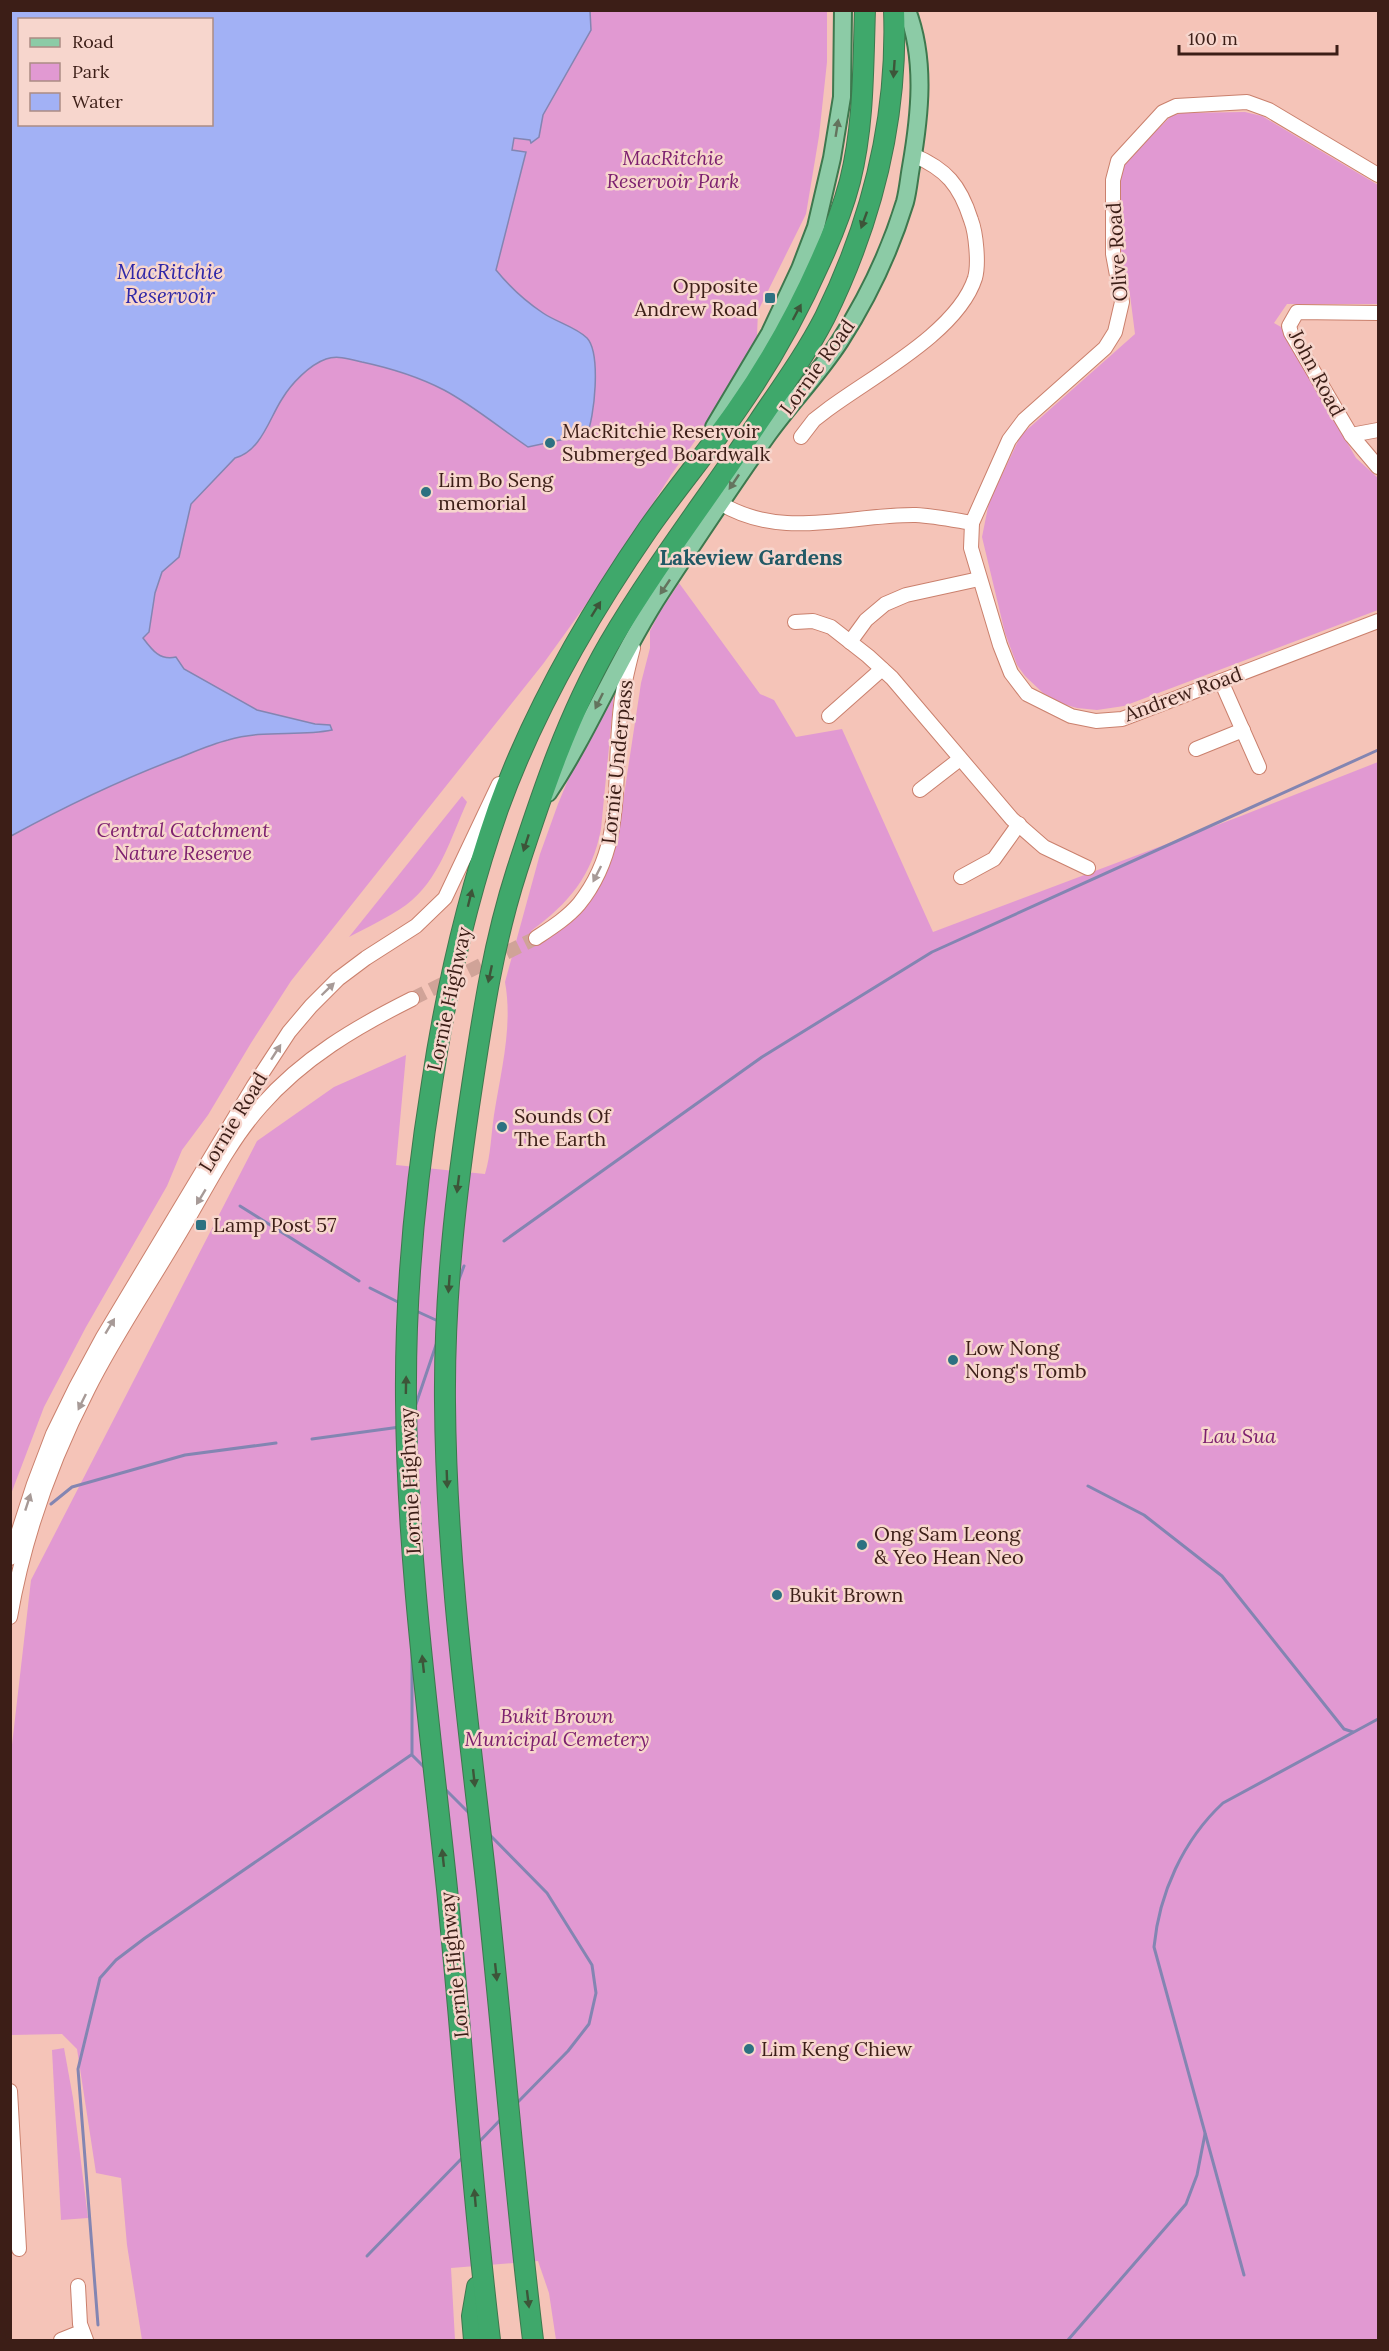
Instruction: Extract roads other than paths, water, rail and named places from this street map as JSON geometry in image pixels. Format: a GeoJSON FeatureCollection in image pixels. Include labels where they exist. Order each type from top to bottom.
{"type":"FeatureCollection","features":[{"type":"Feature","properties":{"kind":"highway"},"geometry":{"type":"LineString","coordinates":[[649,528],[742,402],[799,310],[830,241],[850,183],[862,111],[865,10]]}},
{"type":"Feature","properties":{"kind":"highway","name":"Lornie Road"},"geometry":{"type":"LineString","coordinates":[[592,676],[617,630],[792,374],[824,319],[848,264],[873,196],[891,115],[896,49],[894,10]]}},
{"type":"Feature","properties":{"kind":"highway","name":"Lornie Highway"},"geometry":{"type":"LineString","coordinates":[[490,2340],[418,1615],[409,1494],[405,1402],[412,1227],[422,1141],[445,999],[479,866],[526,738],[574,645],[649,528]]}},
{"type":"Feature","properties":{"kind":"highway","name":"Lornie Highway"},"geometry":{"type":"LineString","coordinates":[[533,2340],[457,1616],[448,1494],[445,1402],[446,1320],[453,1226],[463,1142],[484,1002],[498,939],[537,809],[561,743],[592,676]]}},
{"type":"Feature","properties":{"kind":"highway"},"geometry":{"type":"LineString","coordinates":[[474,2340],[472,2316],[481,2260]]}},
{"type":"Feature","properties":{"kind":"main road"},"geometry":{"type":"LineString","coordinates":[[649,528],[650,520],[730,403],[770,333],[800,269],[812,237],[832,158],[842,97],[843,10]]}},
{"type":"Feature","properties":{"kind":"main road","name":"Lornie Road"},"geometry":{"type":"LineString","coordinates":[[537,809],[572,757],[615,669],[637,631],[770,431],[813,380],[846,331],[873,282],[891,242],[905,200],[913,155],[919,80],[917,47],[906,10]]}},
{"type":"Feature","properties":{"kind":"street","name":"Olive Road"},"geometry":{"type":"LineString","coordinates":[[972,523],[1010,440],[1024,420],[1105,348],[1115,332],[1122,302],[1113,254],[1113,170],[1124,153],[1163,112],[1176,106],[1247,102],[1256,104],[1378,175]]}},
{"type":"Feature","properties":{"kind":"street","name":"Lornie Road"},"geometry":{"type":"LineString","coordinates":[[801,437],[814,420],[917,347],[945,323],[958,309],[975,278],[975,230],[960,192],[944,172],[932,163],[913,155]]}},
{"type":"Feature","properties":{"kind":"street","name":"John Road"},"geometry":{"type":"LineString","coordinates":[[1378,313],[1297,312],[1289,326],[1351,435],[1378,467]]}},
{"type":"Feature","properties":{"kind":"street","name":"John Road"},"geometry":{"type":"LineString","coordinates":[[1351,435],[1378,430]]}},
{"type":"Feature","properties":{"kind":"street"},"geometry":{"type":"LineString","coordinates":[[720,503],[743,515],[761,520],[796,523],[848,522],[918,515],[972,523]]}},
{"type":"Feature","properties":{"kind":"street","name":"Andrew Road"},"geometry":{"type":"LineString","coordinates":[[972,523],[971,548],[979,579],[1011,673],[1028,694],[1071,716],[1096,721],[1122,719],[1378,621]]}},
{"type":"Feature","properties":{"kind":"street"},"geometry":{"type":"LineString","coordinates":[[850,642],[866,620],[885,604],[906,595],[979,579]]}},
{"type":"Feature","properties":{"kind":"street"},"geometry":{"type":"LineString","coordinates":[[795,622],[813,621],[831,627],[850,642],[892,678],[1012,819],[1044,847],[1088,868]]}},
{"type":"Feature","properties":{"kind":"street","name":"Lornie Underpass"},"geometry":{"type":"LineString","coordinates":[[536,938],[561,921],[577,906],[597,877],[606,857],[611,840],[615,804],[621,706],[637,631]]}},
{"type":"Feature","properties":{"kind":"street"},"geometry":{"type":"LineString","coordinates":[[830,716],[882,669]]}},
{"type":"Feature","properties":{"kind":"street"},"geometry":{"type":"LineString","coordinates":[[1221,681],[1259,767]]}},
{"type":"Feature","properties":{"kind":"street"},"geometry":{"type":"LineString","coordinates":[[1196,749],[1243,730]]}},
{"type":"Feature","properties":{"kind":"street","name":"Lornie Road"},"geometry":{"type":"LineString","coordinates":[[10,1558],[37,1474],[76,1387],[103,1336],[253,1087],[289,1032],[311,1006],[338,980],[366,958],[416,926],[445,898],[503,776],[526,738]]}},
{"type":"Feature","properties":{"kind":"street"},"geometry":{"type":"LineString","coordinates":[[920,790],[960,759]]}},
{"type":"Feature","properties":{"kind":"street"},"geometry":{"type":"LineString","coordinates":[[961,877],[994,859],[1019,824]]}},
{"type":"Feature","properties":{"kind":"street","name":"Lornie Road"},"geometry":{"type":"LineString","coordinates":[[10,1617],[29,1534],[67,1433],[94,1378],[231,1147],[261,1106],[303,1065],[362,1024],[412,999]]}},
{"type":"Feature","properties":{"kind":"street"},"geometry":{"type":"LineString","coordinates":[[10,2091],[19,2249]]}},
{"type":"Feature","properties":{"kind":"street"},"geometry":{"type":"LineString","coordinates":[[61,2340],[84,2336],[78,2286]]}},
{"type":"Feature","properties":{"kind":"water","name":"MacRitchie Reservoir"},"geometry":{"type":"Polygon","coordinates":[[[11,10],[590,11],[591,30],[543,115],[539,137],[531,143],[530,140],[514,138],[512,150],[526,152],[496,270],[530,303],[587,338],[594,357],[595,386],[592,416],[586,437],[528,447],[455,396],[414,377],[383,367],[335,357],[313,366],[295,381],[286,393],[258,442],[244,454],[235,458],[191,504],[179,557],[162,572],[155,593],[149,632],[143,638],[157,654],[170,658],[176,657],[184,669],[257,710],[315,724],[330,725],[332,730],[255,735],[216,744],[159,765],[73,804],[11,836],[11,10]]]}},
{"type":"Feature","properties":{"kind":"waterway"},"geometry":{"type":"LineString","coordinates":[[504,1241],[762,1057],[932,952],[1378,750]]}},
{"type":"Feature","properties":{"kind":"waterway"},"geometry":{"type":"LineString","coordinates":[[240,1206],[359,1281]]}},
{"type":"Feature","properties":{"kind":"waterway"},"geometry":{"type":"LineString","coordinates":[[458,1282],[464,1266]]}},
{"type":"Feature","properties":{"kind":"waterway"},"geometry":{"type":"LineString","coordinates":[[370,1288],[400,1303]]}},
{"type":"Feature","properties":{"kind":"waterway"},"geometry":{"type":"LineString","coordinates":[[414,1310],[438,1321]]}},
{"type":"Feature","properties":{"kind":"waterway"},"geometry":{"type":"LineString","coordinates":[[415,1407],[437,1342]]}},
{"type":"Feature","properties":{"kind":"waterway"},"geometry":{"type":"LineString","coordinates":[[312,1439],[400,1427]]}},
{"type":"Feature","properties":{"kind":"waterway"},"geometry":{"type":"LineString","coordinates":[[51,1504],[72,1487],[185,1455],[276,1443]]}},
{"type":"Feature","properties":{"kind":"waterway"},"geometry":{"type":"LineString","coordinates":[[1088,1486],[1144,1515],[1222,1576],[1344,1729],[1353,1732]]}},
{"type":"Feature","properties":{"kind":"waterway"},"geometry":{"type":"LineString","coordinates":[[412,1651],[412,1755],[425,1768]]}},
{"type":"Feature","properties":{"kind":"waterway"},"geometry":{"type":"LineString","coordinates":[[1244,2275],[1154,1947],[1161,1907],[1175,1869],[1185,1851],[1196,1834],[1223,1803],[1378,1719]]}},
{"type":"Feature","properties":{"kind":"waterway"},"geometry":{"type":"LineString","coordinates":[[98,2325],[78,2069],[100,1978],[116,1960],[145,1938],[411,1755]]}},
{"type":"Feature","properties":{"kind":"waterway"},"geometry":{"type":"LineString","coordinates":[[444,1788],[471,1815]]}},
{"type":"Feature","properties":{"kind":"waterway"},"geometry":{"type":"LineString","coordinates":[[488,1833],[547,1893],[592,1965],[596,1993],[589,2024],[568,2051],[515,2105]]}},
{"type":"Feature","properties":{"kind":"waterway"},"geometry":{"type":"LineString","coordinates":[[478,2143],[502,2118]]}},
{"type":"Feature","properties":{"kind":"waterway"},"geometry":{"type":"LineString","coordinates":[[1068,2340],[1186,2204],[1197,2175],[1205,2134]]}},
{"type":"Feature","properties":{"kind":"waterway"},"geometry":{"type":"LineString","coordinates":[[367,2256],[464,2156]]}},
{"type":"Feature","properties":{"kind":"tunnel"},"geometry":{"type":"LineString","coordinates":[[412,999],[536,938]]}},
{"type":"Feature","properties":{"kind":"place","name":"Opposite Andrew Road"},"geometry":{"type":"Point","coordinates":[770,298]}},
{"type":"Feature","properties":{"kind":"place","name":"MacRitchie Reservoir Submerged Boardwalk"},"geometry":{"type":"Point","coordinates":[550,443]}},
{"type":"Feature","properties":{"kind":"place","name":"Lim Bo Seng memorial"},"geometry":{"type":"Point","coordinates":[426,492]}},
{"type":"Feature","properties":{"kind":"place","name":"Sounds Of The Earth"},"geometry":{"type":"Point","coordinates":[502,1127]}},
{"type":"Feature","properties":{"kind":"place","name":"Lamp Post 57"},"geometry":{"type":"Point","coordinates":[201,1225]}},
{"type":"Feature","properties":{"kind":"place","name":"Low Nong Nong's Tomb"},"geometry":{"type":"Point","coordinates":[953,1360]}},
{"type":"Feature","properties":{"kind":"place","name":"Ong Sam Leong & Yeo Hean Neo"},"geometry":{"type":"Point","coordinates":[862,1545]}},
{"type":"Feature","properties":{"kind":"place","name":"Bukit Brown"},"geometry":{"type":"Point","coordinates":[777,1595]}},
{"type":"Feature","properties":{"kind":"place","name":"Lim Keng Chiew"},"geometry":{"type":"Point","coordinates":[749,2049]}},
{"type":"Feature","properties":{"kind":"district","name":"Lakeview Gardens"},"geometry":{"type":"Point","coordinates":[751,558]}},
{"type":"Feature","properties":{"kind":"park label","name":"MacRitchie Reservoir Park"},"geometry":{"type":"Point","coordinates":[673,170]}},
{"type":"Feature","properties":{"kind":"park label","name":"Central Catchment Nature Reserve"},"geometry":{"type":"Point","coordinates":[183,842]}},
{"type":"Feature","properties":{"kind":"park label","name":"Lau Sua"},"geometry":{"type":"Point","coordinates":[1239,1436]}},
{"type":"Feature","properties":{"kind":"park label","name":"Bukit Brown Municipal Cemetery"},"geometry":{"type":"Point","coordinates":[557,1728]}}]}
